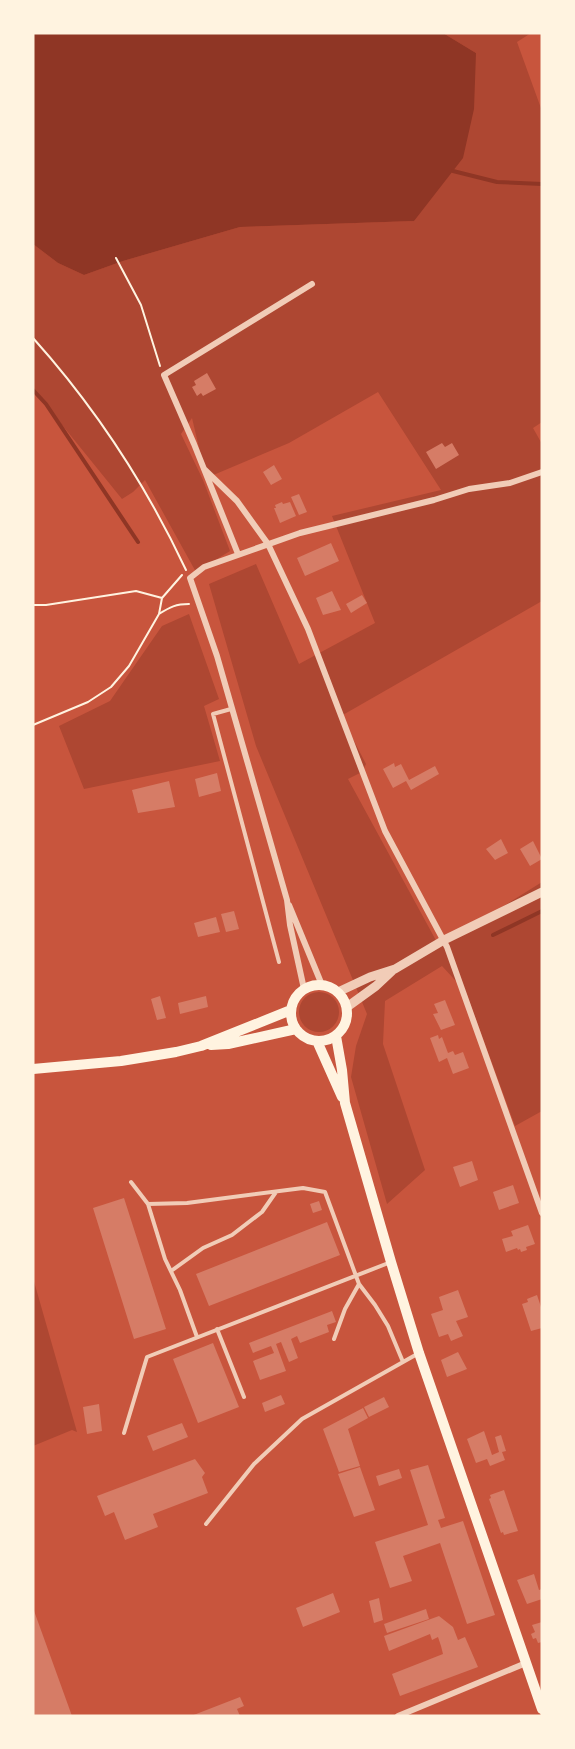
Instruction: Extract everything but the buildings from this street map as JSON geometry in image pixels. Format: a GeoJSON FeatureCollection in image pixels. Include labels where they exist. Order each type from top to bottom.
{"type":"FeatureCollection","features":[{"type":"Feature","properties":{"kind":"main road"},"geometry":{"type":"LineString","coordinates":[[312,985],[322,985],[338,992],[347,1007],[347,1016],[345,1025],[336,1036],[317,1041],[303,1036],[296,1029],[291,1010],[295,998],[304,989],[312,985]]}},
{"type":"Feature","properties":{"kind":"main road"},"geometry":{"type":"LineString","coordinates":[[227,1040],[291,1010]]}},
{"type":"Feature","properties":{"kind":"main road"},"geometry":{"type":"LineString","coordinates":[[33,1068],[132,1060],[227,1040],[296,1029]]}},
{"type":"Feature","properties":{"kind":"main road"},"geometry":{"type":"LineString","coordinates":[[336,1036],[345,1103]]}},
{"type":"Feature","properties":{"kind":"main road"},"geometry":{"type":"LineString","coordinates":[[317,1041],[345,1103],[419,1353],[542,1710]]}},
{"type":"Feature","properties":{"kind":"street"},"geometry":{"type":"LineString","coordinates":[[238,554],[164,375],[312,284]]}},
{"type":"Feature","properties":{"kind":"street"},"geometry":{"type":"LineString","coordinates":[[204,469],[237,501],[268,544],[308,628],[385,831],[444,940],[542,1213]]}},
{"type":"Feature","properties":{"kind":"street"},"geometry":{"type":"LineString","coordinates":[[322,985],[287,900],[232,708],[200,604],[189,578],[204,567],[238,554],[333,524],[434,500],[469,489],[510,483],[542,472]]}},
{"type":"Feature","properties":{"kind":"street"},"geometry":{"type":"LineString","coordinates":[[347,1007],[376,986],[394,969],[444,940],[542,892]]}},
{"type":"Feature","properties":{"kind":"street"},"geometry":{"type":"LineString","coordinates":[[287,900],[304,989]]}},
{"type":"Feature","properties":{"kind":"street"},"geometry":{"type":"LineString","coordinates":[[338,992],[370,976],[394,969]]}},
{"type":"Feature","properties":{"kind":"street"},"geometry":{"type":"LineString","coordinates":[[398,1716],[526,1663]]}},
{"type":"Feature","properties":{"kind":"lane"},"geometry":{"type":"LineString","coordinates":[[232,708],[213,714],[279,962]]}},
{"type":"Feature","properties":{"kind":"lane"},"geometry":{"type":"LineString","coordinates":[[131,1182],[148,1204],[197,1337]]}},
{"type":"Feature","properties":{"kind":"lane"},"geometry":{"type":"LineString","coordinates":[[148,1204],[187,1203],[303,1188],[325,1192],[359,1284],[388,1326],[403,1362]]}},
{"type":"Feature","properties":{"kind":"lane"},"geometry":{"type":"LineString","coordinates":[[171,1271],[203,1248],[232,1235],[262,1212],[277,1191]]}},
{"type":"Feature","properties":{"kind":"lane"},"geometry":{"type":"LineString","coordinates":[[124,1433],[147,1357],[392,1262]]}},
{"type":"Feature","properties":{"kind":"lane"},"geometry":{"type":"LineString","coordinates":[[334,1339],[345,1309],[359,1284]]}},
{"type":"Feature","properties":{"kind":"lane"},"geometry":{"type":"LineString","coordinates":[[217,1329],[244,1397]]}},
{"type":"Feature","properties":{"kind":"lane"},"geometry":{"type":"LineString","coordinates":[[206,1524],[254,1464],[302,1419],[419,1353]]}},
{"type":"Feature","properties":{"kind":"path"},"geometry":{"type":"LineString","coordinates":[[116,258],[141,304],[164,375]]}},
{"type":"Feature","properties":{"kind":"path"},"geometry":{"type":"LineString","coordinates":[[33,338],[76,391],[122,457],[149,501],[186,571],[171,585],[162,598],[159,614],[134,658],[111,687],[88,702],[33,725]]}},
{"type":"Feature","properties":{"kind":"path"},"geometry":{"type":"LineString","coordinates":[[33,605],[136,591],[162,598]]}},
{"type":"Feature","properties":{"kind":"path"},"geometry":{"type":"LineString","coordinates":[[159,614],[178,603],[200,604]]}},
{"type":"Feature","properties":{"kind":"shaded area"},"geometry":{"type":"Polygon","coordinates":[[[33,33],[443,33],[476,53],[474,109],[463,158],[414,221],[240,227],[123,261],[84,275],[58,263],[33,244],[33,33]]]}},
{"type":"Feature","properties":{"kind":"shaded area"},"geometry":{"type":"Polygon","coordinates":[[[443,33],[531,33],[517,42],[542,111],[542,422],[533,428],[542,444],[542,601],[341,716],[366,764],[362,772],[348,779],[439,946],[542,882],[542,1111],[515,1126],[466,992],[442,966],[385,1001],[383,1044],[425,1170],[387,1204],[351,1077],[356,1046],[367,1014],[256,746],[209,584],[256,564],[299,664],[375,623],[332,516],[441,490],[378,392],[289,443],[211,476],[204,469],[192,418],[181,434],[203,480],[230,551],[196,572],[145,480],[122,499],[33,389],[33,244],[58,263],[84,275],[123,261],[240,227],[414,221],[476,53],[443,33]]]}},
{"type":"Feature","properties":{"kind":"shaded area"},"geometry":{"type":"Polygon","coordinates":[[[189,614],[219,699],[204,706],[220,761],[84,789],[59,726],[110,701],[162,626],[189,614]]]}},
{"type":"Feature","properties":{"kind":"shaded area"},"geometry":{"type":"Polygon","coordinates":[[[319,992],[327,993],[333,998],[338,1004],[338,1020],[333,1026],[327,1031],[319,1032],[311,1031],[305,1026],[300,1020],[299,1012],[300,1004],[305,998],[311,993],[319,992]]]}},
{"type":"Feature","properties":{"kind":"shaded area"},"geometry":{"type":"Polygon","coordinates":[[[33,1278],[77,1432],[72,1430],[33,1446],[33,1278]]]}},
{"type":"Feature","properties":{"kind":"waterway"},"geometry":{"type":"LineString","coordinates":[[453,171],[497,182],[542,184]]}},
{"type":"Feature","properties":{"kind":"waterway"},"geometry":{"type":"LineString","coordinates":[[33,390],[46,404],[138,542]]}},
{"type":"Feature","properties":{"kind":"waterway"},"geometry":{"type":"LineString","coordinates":[[493,935],[542,911]]}}]}
